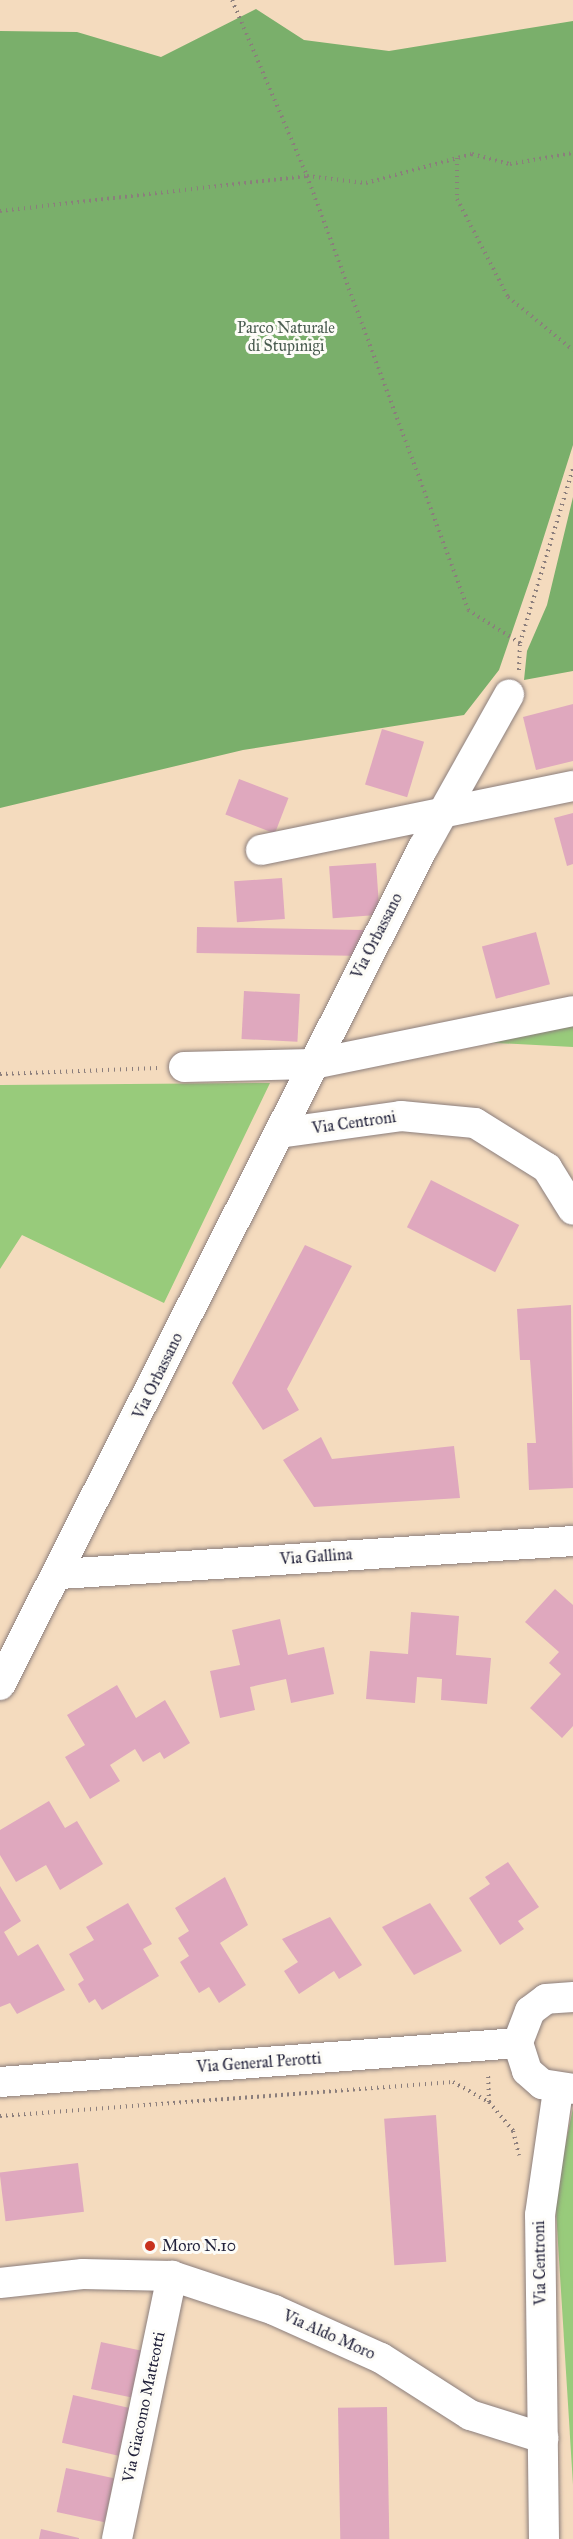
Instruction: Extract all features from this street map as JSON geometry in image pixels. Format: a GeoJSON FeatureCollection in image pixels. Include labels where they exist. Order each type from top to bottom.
{"type":"FeatureCollection","features":[{"type":"Feature","properties":{"kind":"street","name":"Via Orbassano"},"geometry":{"type":"LineString","coordinates":[[0,1685],[60,1574],[312,1064],[444,810],[509,695]]}},
{"type":"Feature","properties":{"kind":"street"},"geometry":{"type":"LineString","coordinates":[[261,850],[444,810],[573,786]]}},
{"type":"Feature","properties":{"kind":"street"},"geometry":{"type":"LineString","coordinates":[[184,1067],[312,1064],[573,1011]]}},
{"type":"Feature","properties":{"kind":"street","name":"Via Centroni"},"geometry":{"type":"LineString","coordinates":[[279,1133],[401,1116],[475,1123],[546,1168],[573,1210]]}},
{"type":"Feature","properties":{"kind":"street","name":"Via Gallina"},"geometry":{"type":"LineString","coordinates":[[60,1574],[573,1541]]}},
{"type":"Feature","properties":{"kind":"street"},"geometry":{"type":"LineString","coordinates":[[518,2043],[530,2012],[546,1999],[573,1997]]}},
{"type":"Feature","properties":{"kind":"street","name":"Via Centroni"},"geometry":{"type":"LineString","coordinates":[[518,2043],[527,2072],[566,2089],[540,2215],[543,2438]]}},
{"type":"Feature","properties":{"kind":"street","name":"Via General Perotti"},"geometry":{"type":"LineString","coordinates":[[0,2082],[518,2043]]}},
{"type":"Feature","properties":{"kind":"street","name":"Via Aldo Moro"},"geometry":{"type":"LineString","coordinates":[[0,2283],[83,2274],[172,2276],[274,2310],[381,2358],[470,2415],[543,2438]]}},
{"type":"Feature","properties":{"kind":"street","name":"Via Giacomo Matteotti"},"geometry":{"type":"LineString","coordinates":[[117,2539],[172,2276]]}},
{"type":"Feature","properties":{"kind":"street"},"geometry":{"type":"LineString","coordinates":[[543,2438],[544,2539]]}},
{"type":"Feature","properties":{"kind":"path"},"geometry":{"type":"LineString","coordinates":[[232,0],[307,176],[468,610],[520,643]]}},
{"type":"Feature","properties":{"kind":"path"},"geometry":{"type":"LineString","coordinates":[[0,211],[307,176],[366,183],[472,154],[510,164],[573,153]]}},
{"type":"Feature","properties":{"kind":"path"},"geometry":{"type":"LineString","coordinates":[[457,158],[457,199],[508,297],[573,350]]}},
{"type":"Feature","properties":{"kind":"path"},"geometry":{"type":"LineString","coordinates":[[509,695],[520,679],[520,643],[573,469]]}},
{"type":"Feature","properties":{"kind":"path"},"geometry":{"type":"LineString","coordinates":[[0,1074],[184,1067]]}},
{"type":"Feature","properties":{"kind":"path"},"geometry":{"type":"LineString","coordinates":[[487,2046],[489,2102]]}},
{"type":"Feature","properties":{"kind":"path"},"geometry":{"type":"LineString","coordinates":[[0,2116],[453,2082],[489,2102],[513,2132],[520,2160]]}},
{"type":"Feature","properties":{"kind":"green space","name":"Parco Naturale di Stupinigi"},"geometry":{"type":"Polygon","coordinates":[[[256,9],[304,40],[389,51],[573,21],[573,445],[534,568],[499,670],[464,715],[243,750],[0,808],[0,31],[77,32],[161,57],[256,9]]]}},
{"type":"Feature","properties":{"kind":"green space"},"geometry":{"type":"Polygon","coordinates":[[[573,497],[573,671],[524,680],[527,651],[547,605],[573,497]]]}},
{"type":"Feature","properties":{"kind":"green space"},"geometry":{"type":"Polygon","coordinates":[[[573,1016],[573,1047],[460,1041],[573,1016]]]}},
{"type":"Feature","properties":{"kind":"green space"},"geometry":{"type":"Polygon","coordinates":[[[270,1083],[164,1303],[22,1235],[0,1269],[0,1085],[270,1083]]]}},
{"type":"Feature","properties":{"kind":"green space"},"geometry":{"type":"Polygon","coordinates":[[[573,2108],[573,2485],[555,2194],[573,2108]]]}},
{"type":"Feature","properties":{"kind":"building"},"geometry":{"type":"Polygon","coordinates":[[[573,704],[573,761],[536,770],[523,717],[573,704]]]}},
{"type":"Feature","properties":{"kind":"building"},"geometry":{"type":"Polygon","coordinates":[[[382,729],[424,742],[407,797],[365,784],[382,729]]]}},
{"type":"Feature","properties":{"kind":"building"},"geometry":{"type":"Polygon","coordinates":[[[239,779],[288,798],[275,833],[225,814],[239,779]]]}},
{"type":"Feature","properties":{"kind":"building"},"geometry":{"type":"Polygon","coordinates":[[[573,813],[573,864],[567,866],[554,818],[573,813]]]}},
{"type":"Feature","properties":{"kind":"building"},"geometry":{"type":"Polygon","coordinates":[[[376,863],[380,915],[333,918],[329,866],[376,863]]]}},
{"type":"Feature","properties":{"kind":"building"},"geometry":{"type":"Polygon","coordinates":[[[282,878],[285,919],[237,922],[234,881],[282,878]]]}},
{"type":"Feature","properties":{"kind":"building"},"geometry":{"type":"Polygon","coordinates":[[[197,927],[364,930],[364,956],[197,953],[197,927]]]}},
{"type":"Feature","properties":{"kind":"building"},"geometry":{"type":"Polygon","coordinates":[[[536,932],[550,984],[496,999],[482,946],[536,932]]]}},
{"type":"Feature","properties":{"kind":"building"},"geometry":{"type":"Polygon","coordinates":[[[244,991],[300,994],[297,1042],[241,1039],[244,991]]]}},
{"type":"Feature","properties":{"kind":"building"},"geometry":{"type":"Polygon","coordinates":[[[431,1180],[519,1225],[495,1272],[407,1227],[431,1180]]]}},
{"type":"Feature","properties":{"kind":"building"},"geometry":{"type":"Polygon","coordinates":[[[305,1245],[352,1266],[287,1389],[299,1410],[263,1430],[232,1383],[305,1245]]]}},
{"type":"Feature","properties":{"kind":"building"},"geometry":{"type":"Polygon","coordinates":[[[571,1305],[573,1488],[529,1490],[527,1443],[536,1443],[530,1360],[520,1360],[517,1309],[571,1305]]]}},
{"type":"Feature","properties":{"kind":"building"},"geometry":{"type":"Polygon","coordinates":[[[321,1437],[332,1459],[454,1446],[460,1498],[314,1507],[283,1460],[321,1437]]]}},
{"type":"Feature","properties":{"kind":"building"},"geometry":{"type":"Polygon","coordinates":[[[555,1589],[573,1605],[573,1726],[562,1738],[530,1708],[561,1674],[549,1663],[559,1652],[525,1622],[555,1589]]]}},
{"type":"Feature","properties":{"kind":"building"},"geometry":{"type":"Polygon","coordinates":[[[411,1612],[459,1616],[456,1655],[491,1658],[487,1704],[441,1700],[442,1679],[417,1677],[415,1703],[366,1699],[370,1651],[408,1654],[411,1612]]]}},
{"type":"Feature","properties":{"kind":"building"},"geometry":{"type":"Polygon","coordinates":[[[280,1619],[288,1655],[324,1647],[334,1694],[291,1703],[286,1679],[250,1687],[255,1710],[220,1718],[210,1671],[240,1665],[232,1630],[280,1619]]]}},
{"type":"Feature","properties":{"kind":"building"},"geometry":{"type":"Polygon","coordinates":[[[117,1685],[136,1718],[165,1700],[190,1743],[164,1759],[160,1752],[143,1762],[135,1749],[110,1765],[120,1781],[90,1799],[65,1757],[85,1745],[67,1715],[117,1685]]]}},
{"type":"Feature","properties":{"kind":"building"},"geometry":{"type":"Polygon","coordinates":[[[49,1801],[65,1828],[77,1821],[103,1864],[60,1890],[46,1865],[16,1882],[0,1855],[0,1830],[49,1801]]]}},
{"type":"Feature","properties":{"kind":"building"},"geometry":{"type":"Polygon","coordinates":[[[508,1862],[539,1907],[518,1921],[524,1929],[500,1945],[469,1898],[490,1884],[485,1877],[508,1862]]]}},
{"type":"Feature","properties":{"kind":"building"},"geometry":{"type":"Polygon","coordinates":[[[225,1877],[248,1925],[220,1943],[246,1985],[219,2003],[209,1987],[199,1993],[180,1962],[189,1956],[178,1938],[189,1931],[175,1908],[225,1877]]]}},
{"type":"Feature","properties":{"kind":"building"},"geometry":{"type":"Polygon","coordinates":[[[0,1886],[21,1921],[4,1932],[18,1956],[38,1944],[65,1990],[17,2014],[10,2003],[0,2007],[0,1886]]]}},
{"type":"Feature","properties":{"kind":"building"},"geometry":{"type":"Polygon","coordinates":[[[128,1903],[152,1944],[143,1949],[159,1976],[102,2010],[95,1999],[89,2003],[78,1984],[84,1980],[69,1954],[94,1940],[86,1927],[128,1903]]]}},
{"type":"Feature","properties":{"kind":"building"},"geometry":{"type":"Polygon","coordinates":[[[430,1903],[462,1951],[414,1975],[382,1927],[430,1903]]]}},
{"type":"Feature","properties":{"kind":"building"},"geometry":{"type":"Polygon","coordinates":[[[330,1917],[362,1965],[339,1979],[334,1971],[299,1994],[284,1971],[298,1962],[282,1939],[330,1917]]]}},
{"type":"Feature","properties":{"kind":"building"},"geometry":{"type":"Polygon","coordinates":[[[436,2115],[446,2262],[394,2265],[384,2119],[436,2115]]]}},
{"type":"Feature","properties":{"kind":"building"},"geometry":{"type":"Polygon","coordinates":[[[78,2163],[84,2212],[6,2221],[0,2173],[78,2163]]]}},
{"type":"Feature","properties":{"kind":"building"},"geometry":{"type":"Polygon","coordinates":[[[101,2342],[144,2351],[134,2398],[91,2389],[101,2342]]]}},
{"type":"Feature","properties":{"kind":"building"},"geometry":{"type":"Polygon","coordinates":[[[73,2395],[130,2408],[118,2456],[62,2443],[73,2395]]]}},
{"type":"Feature","properties":{"kind":"building"},"geometry":{"type":"Polygon","coordinates":[[[387,2407],[389,2539],[340,2539],[338,2408],[387,2407]]]}},
{"type":"Feature","properties":{"kind":"building"},"geometry":{"type":"Polygon","coordinates":[[[66,2468],[114,2478],[105,2522],[57,2512],[66,2468]]]}},
{"type":"Feature","properties":{"kind":"building"},"geometry":{"type":"Polygon","coordinates":[[[41,2529],[79,2538],[79,2539],[39,2539],[41,2529]]]}},
{"type":"Feature","properties":{"kind":"place","name":"Moro N.10"},"geometry":{"type":"Point","coordinates":[150,2246]}}]}
